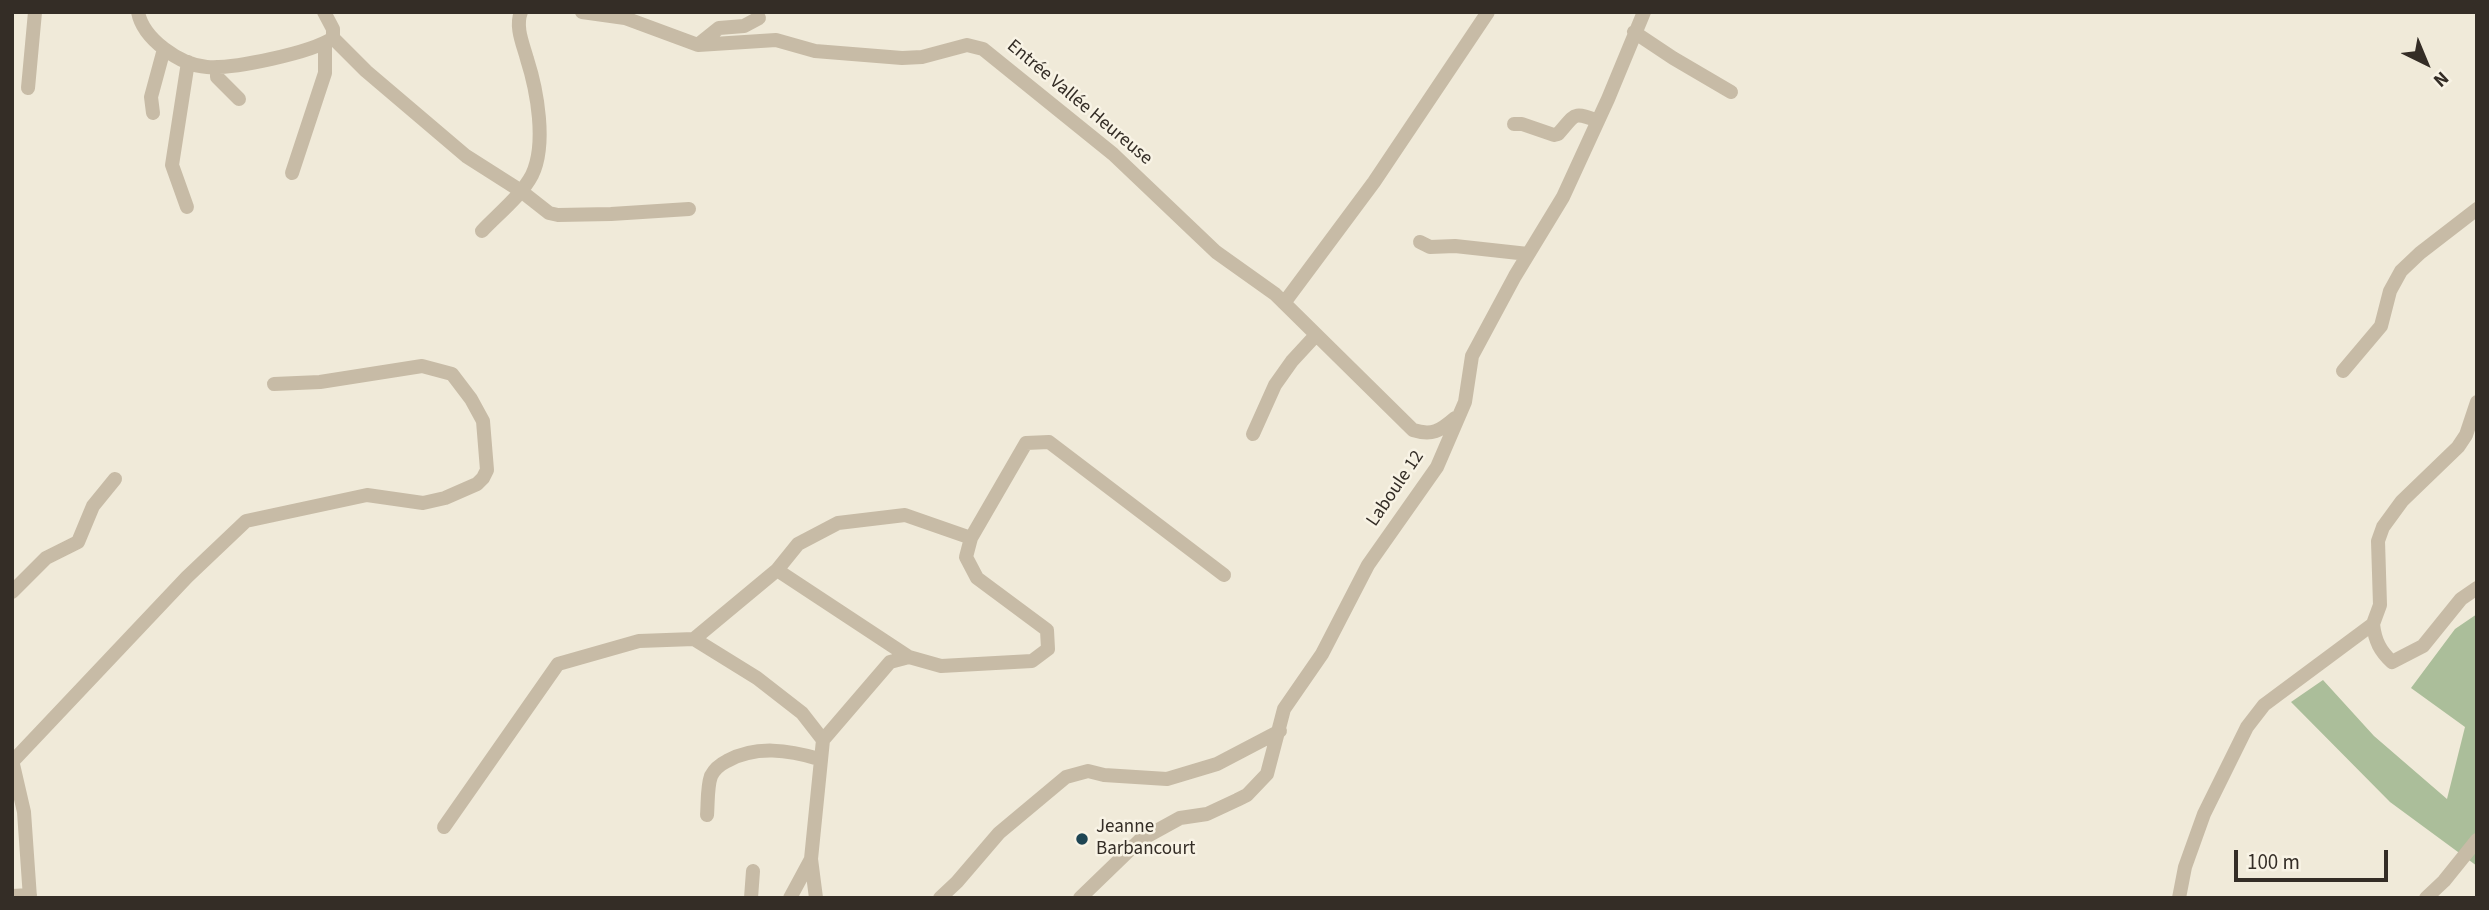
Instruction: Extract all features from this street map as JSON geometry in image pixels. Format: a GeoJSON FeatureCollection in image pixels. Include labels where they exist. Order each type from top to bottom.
{"type":"FeatureCollection","features":[{"type":"Feature","properties":{"kind":"street"},"geometry":{"type":"LineString","coordinates":[[28,88],[35,12]]}},
{"type":"Feature","properties":{"kind":"street"},"geometry":{"type":"LineString","coordinates":[[138,12],[139,20],[164,49],[188,62],[204,66],[217,67],[278,56],[329,41]]}},
{"type":"Feature","properties":{"kind":"street"},"geometry":{"type":"LineString","coordinates":[[292,173],[325,73],[333,29],[324,12]]}},
{"type":"Feature","properties":{"kind":"street"},"geometry":{"type":"LineString","coordinates":[[482,231],[521,191],[532,174],[538,139],[537,89],[521,36],[518,20],[521,12]]}},
{"type":"Feature","properties":{"kind":"street","name":"Entrée Vallée Heureuse"},"geometry":{"type":"LineString","coordinates":[[582,12],[625,18],[698,45],[776,40],[815,51],[902,58],[922,57],[967,45],[983,49],[1113,154],[1216,252],[1284,303],[1413,430],[1427,434],[1440,431],[1458,415]]}},
{"type":"Feature","properties":{"kind":"street"},"geometry":{"type":"LineString","coordinates":[[1284,303],[1374,182],[1488,12]]}},
{"type":"Feature","properties":{"kind":"street","name":"Laboule 12"},"geometry":{"type":"LineString","coordinates":[[1080,898],[1140,840],[1180,818],[1208,814],[1247,794],[1266,774],[1284,709],[1322,654],[1368,565],[1437,467],[1465,402],[1472,356],[1563,197],[1644,12]]}},
{"type":"Feature","properties":{"kind":"street"},"geometry":{"type":"LineString","coordinates":[[698,45],[719,28],[744,26],[759,18]]}},
{"type":"Feature","properties":{"kind":"street"},"geometry":{"type":"LineString","coordinates":[[1634,32],[1731,92]]}},
{"type":"Feature","properties":{"kind":"street"},"geometry":{"type":"LineString","coordinates":[[329,41],[466,156],[550,213],[611,215],[689,209]]}},
{"type":"Feature","properties":{"kind":"street"},"geometry":{"type":"LineString","coordinates":[[153,113],[151,97],[164,49]]}},
{"type":"Feature","properties":{"kind":"street"},"geometry":{"type":"LineString","coordinates":[[187,206],[172,164],[188,62]]}},
{"type":"Feature","properties":{"kind":"street"},"geometry":{"type":"LineString","coordinates":[[217,67],[217,78],[239,99]]}},
{"type":"Feature","properties":{"kind":"street"},"geometry":{"type":"LineString","coordinates":[[1514,124],[1522,124],[1554,135],[1574,116],[1580,114],[1598,121]]}},
{"type":"Feature","properties":{"kind":"street"},"geometry":{"type":"LineString","coordinates":[[2343,371],[2381,326],[2390,291],[2401,271],[2477,209]]}},
{"type":"Feature","properties":{"kind":"street"},"geometry":{"type":"LineString","coordinates":[[1420,242],[1430,247],[1455,246],[1528,254]]}},
{"type":"Feature","properties":{"kind":"street"},"geometry":{"type":"LineString","coordinates":[[1253,435],[1275,385],[1316,335]]}},
{"type":"Feature","properties":{"kind":"street"},"geometry":{"type":"LineString","coordinates":[[12,896],[30,897],[24,812],[13,760],[187,577],[246,521],[367,495],[423,503],[446,498],[477,484],[487,470],[483,421],[452,374],[422,366],[320,382],[274,384]]}},
{"type":"Feature","properties":{"kind":"street"},"geometry":{"type":"LineString","coordinates":[[2477,402],[2466,435],[2458,447],[2402,501],[2383,527],[2378,541],[2380,605],[2373,624],[2374,637],[2383,654],[2392,663],[2423,646],[2461,599],[2477,588]]}},
{"type":"Feature","properties":{"kind":"street"},"geometry":{"type":"LineString","coordinates":[[777,570],[909,657],[942,666],[1032,661],[1048,649],[1047,630],[977,579],[966,557],[971,538],[1026,443],[1049,442],[1224,575]]}},
{"type":"Feature","properties":{"kind":"street"},"geometry":{"type":"LineString","coordinates":[[12,592],[46,558],[78,542],[93,506],[115,479]]}},
{"type":"Feature","properties":{"kind":"street"},"geometry":{"type":"LineString","coordinates":[[694,639],[777,570],[798,544],[838,523],[905,515],[971,538]]}},
{"type":"Feature","properties":{"kind":"street"},"geometry":{"type":"LineString","coordinates":[[2179,898],[2185,867],[2204,814],[2247,727],[2264,705],[2373,624]]}},
{"type":"Feature","properties":{"kind":"street"},"geometry":{"type":"LineString","coordinates":[[444,827],[558,664],[639,641],[694,639],[757,678],[802,713],[823,740]]}},
{"type":"Feature","properties":{"kind":"street"},"geometry":{"type":"LineString","coordinates":[[816,898],[811,859],[823,740],[890,662],[909,657]]}},
{"type":"Feature","properties":{"kind":"street"},"geometry":{"type":"LineString","coordinates":[[940,898],[999,833],[1066,777],[1088,771],[1115,776],[1167,779],[1217,764],[1280,731]]}},
{"type":"Feature","properties":{"kind":"street"},"geometry":{"type":"LineString","coordinates":[[707,816],[711,776],[721,765],[737,756],[757,750],[796,752],[820,759]]}},
{"type":"Feature","properties":{"kind":"street"},"geometry":{"type":"LineString","coordinates":[[2426,898],[2444,881],[2477,840]]}},
{"type":"Feature","properties":{"kind":"street"},"geometry":{"type":"LineString","coordinates":[[790,898],[811,859]]}},
{"type":"Feature","properties":{"kind":"street"},"geometry":{"type":"LineString","coordinates":[[751,898],[753,871]]}},
{"type":"Feature","properties":{"kind":"green space"},"geometry":{"type":"Polygon","coordinates":[[[2477,614],[2477,866],[2390,802],[2291,702],[2323,680],[2374,736],[2447,799],[2465,727],[2411,688],[2455,629],[2477,614]]]}},
{"type":"Feature","properties":{"kind":"place","name":"Jeanne Barbancourt"},"geometry":{"type":"Point","coordinates":[1082,839]}}]}
